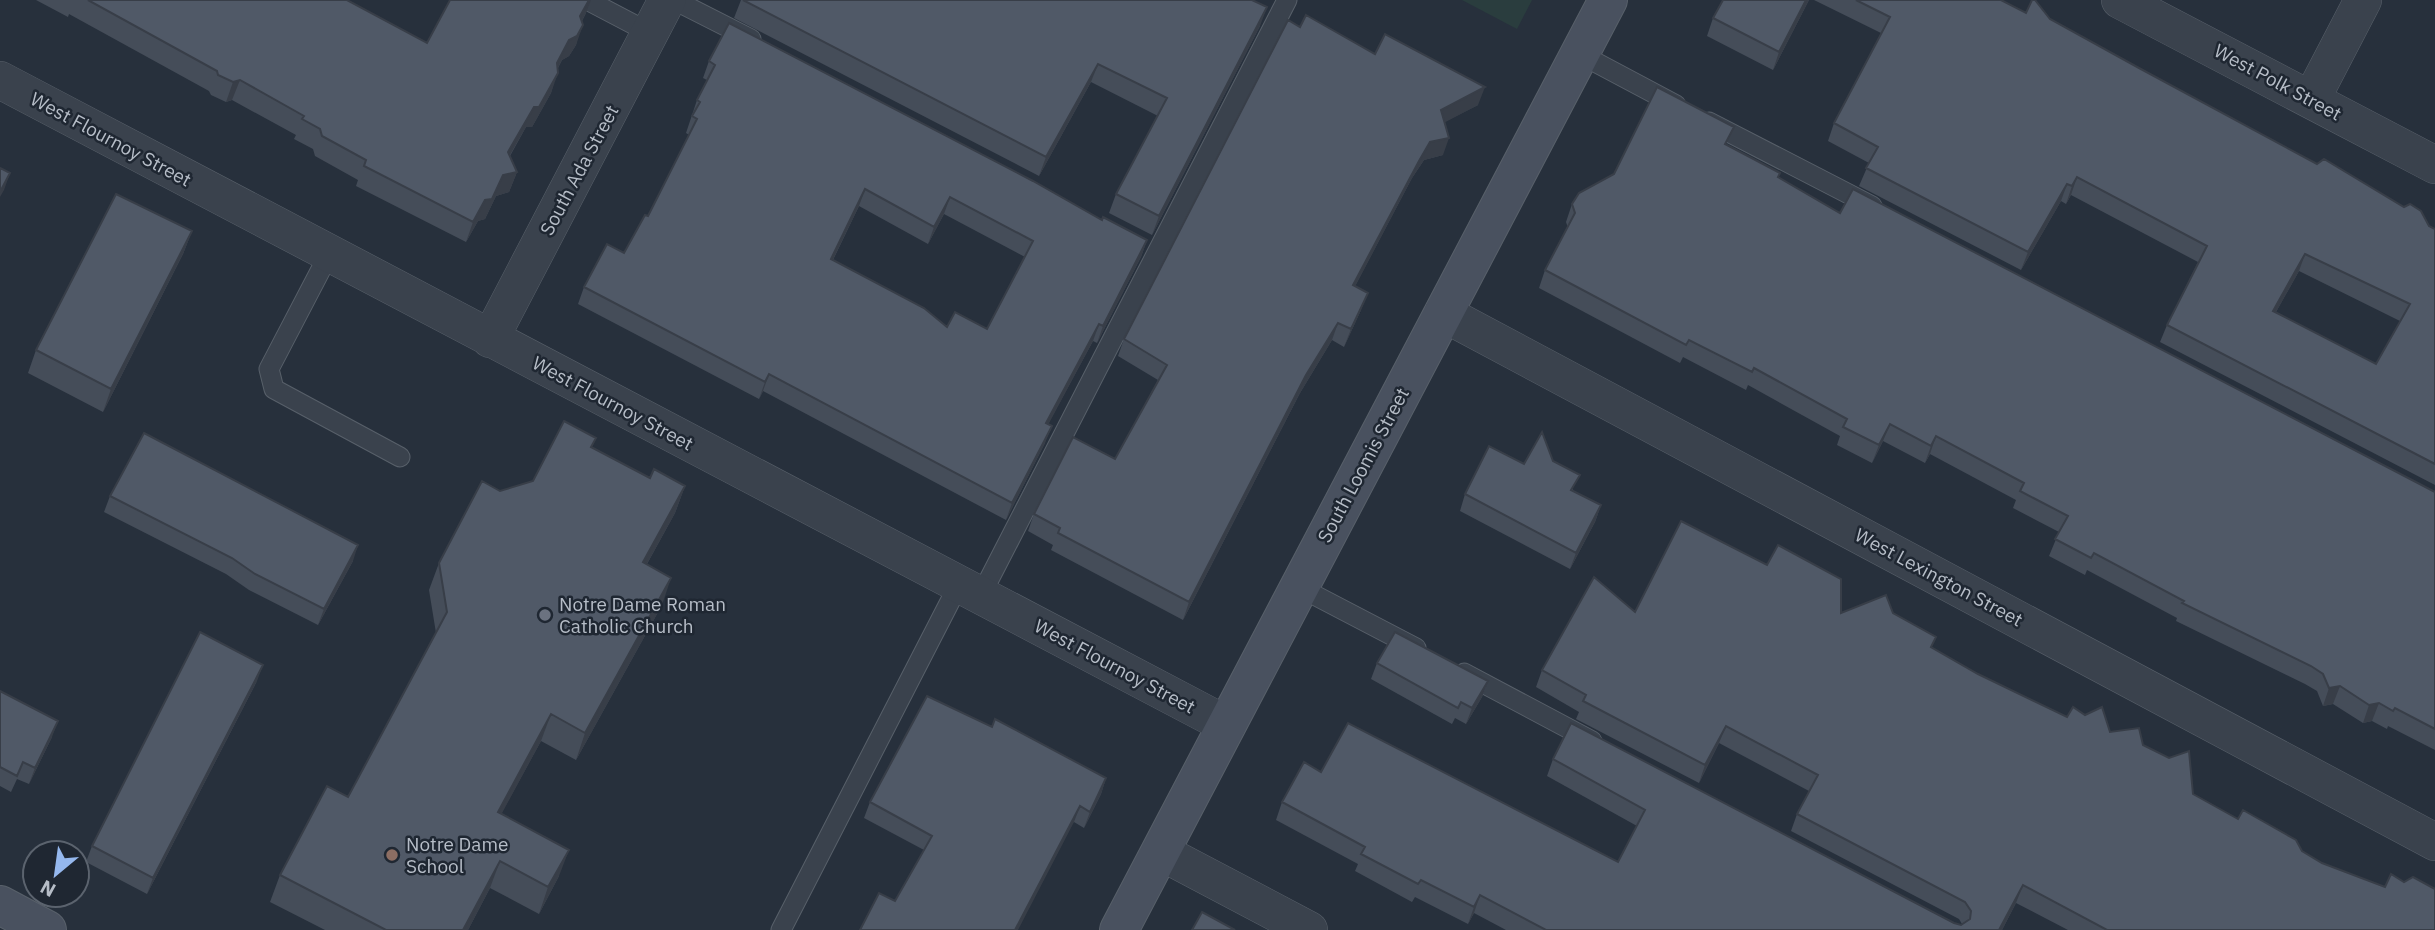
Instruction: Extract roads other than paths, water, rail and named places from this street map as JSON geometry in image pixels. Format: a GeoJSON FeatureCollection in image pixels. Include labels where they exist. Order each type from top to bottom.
{"type":"FeatureCollection","features":[{"type":"Feature","properties":{"kind":"street","name":"South Ada Street"},"geometry":{"type":"LineString","coordinates":[[491,339],[667,0]]}},
{"type":"Feature","properties":{"kind":"street","name":"South Loomis Street"},"geometry":{"type":"LineString","coordinates":[[1119,930],[1608,0]]}},
{"type":"Feature","properties":{"kind":"street","name":"West Polk Street"},"geometry":{"type":"LineString","coordinates":[[2120,0],[2435,165]]}},
{"type":"Feature","properties":{"kind":"street"},"geometry":{"type":"LineString","coordinates":[[2311,100],[2363,0]]}},
{"type":"Feature","properties":{"kind":"street","name":"West Flournoy Street"},"geometry":{"type":"LineString","coordinates":[[0,80],[1227,725]]}},
{"type":"Feature","properties":{"kind":"street","name":"West Lexington Street"},"geometry":{"type":"LineString","coordinates":[[1443,313],[2435,842]]}},
{"type":"Feature","properties":{"kind":"street"},"geometry":{"type":"LineString","coordinates":[[1161,852],[1309,930]]}},
{"type":"Feature","properties":{"kind":"street"},"geometry":{"type":"LineString","coordinates":[[0,905],[47,930]]}},
{"type":"Feature","properties":{"kind":"lane"},"geometry":{"type":"LineString","coordinates":[[587,0],[650,33]]}},
{"type":"Feature","properties":{"kind":"lane"},"geometry":{"type":"LineString","coordinates":[[674,0],[766,47]]}},
{"type":"Feature","properties":{"kind":"lane"},"geometry":{"type":"LineString","coordinates":[[782,930],[970,590],[1287,0]]}},
{"type":"Feature","properties":{"kind":"lane"},"geometry":{"type":"LineString","coordinates":[[1580,54],[1889,215]]}},
{"type":"Feature","properties":{"kind":"lane"},"geometry":{"type":"LineString","coordinates":[[329,254],[269,369],[274,389],[400,457]]}},
{"type":"Feature","properties":{"kind":"lane"},"geometry":{"type":"LineString","coordinates":[[1299,587],[1609,750]]}},
{"type":"Feature","properties":{"kind":"place","name":"Notre Dame Roman Catholic Church"},"geometry":{"type":"Point","coordinates":[545,615]}},
{"type":"Feature","properties":{"kind":"place","name":"Notre Dame School"},"geometry":{"type":"Point","coordinates":[392,855]}}]}
